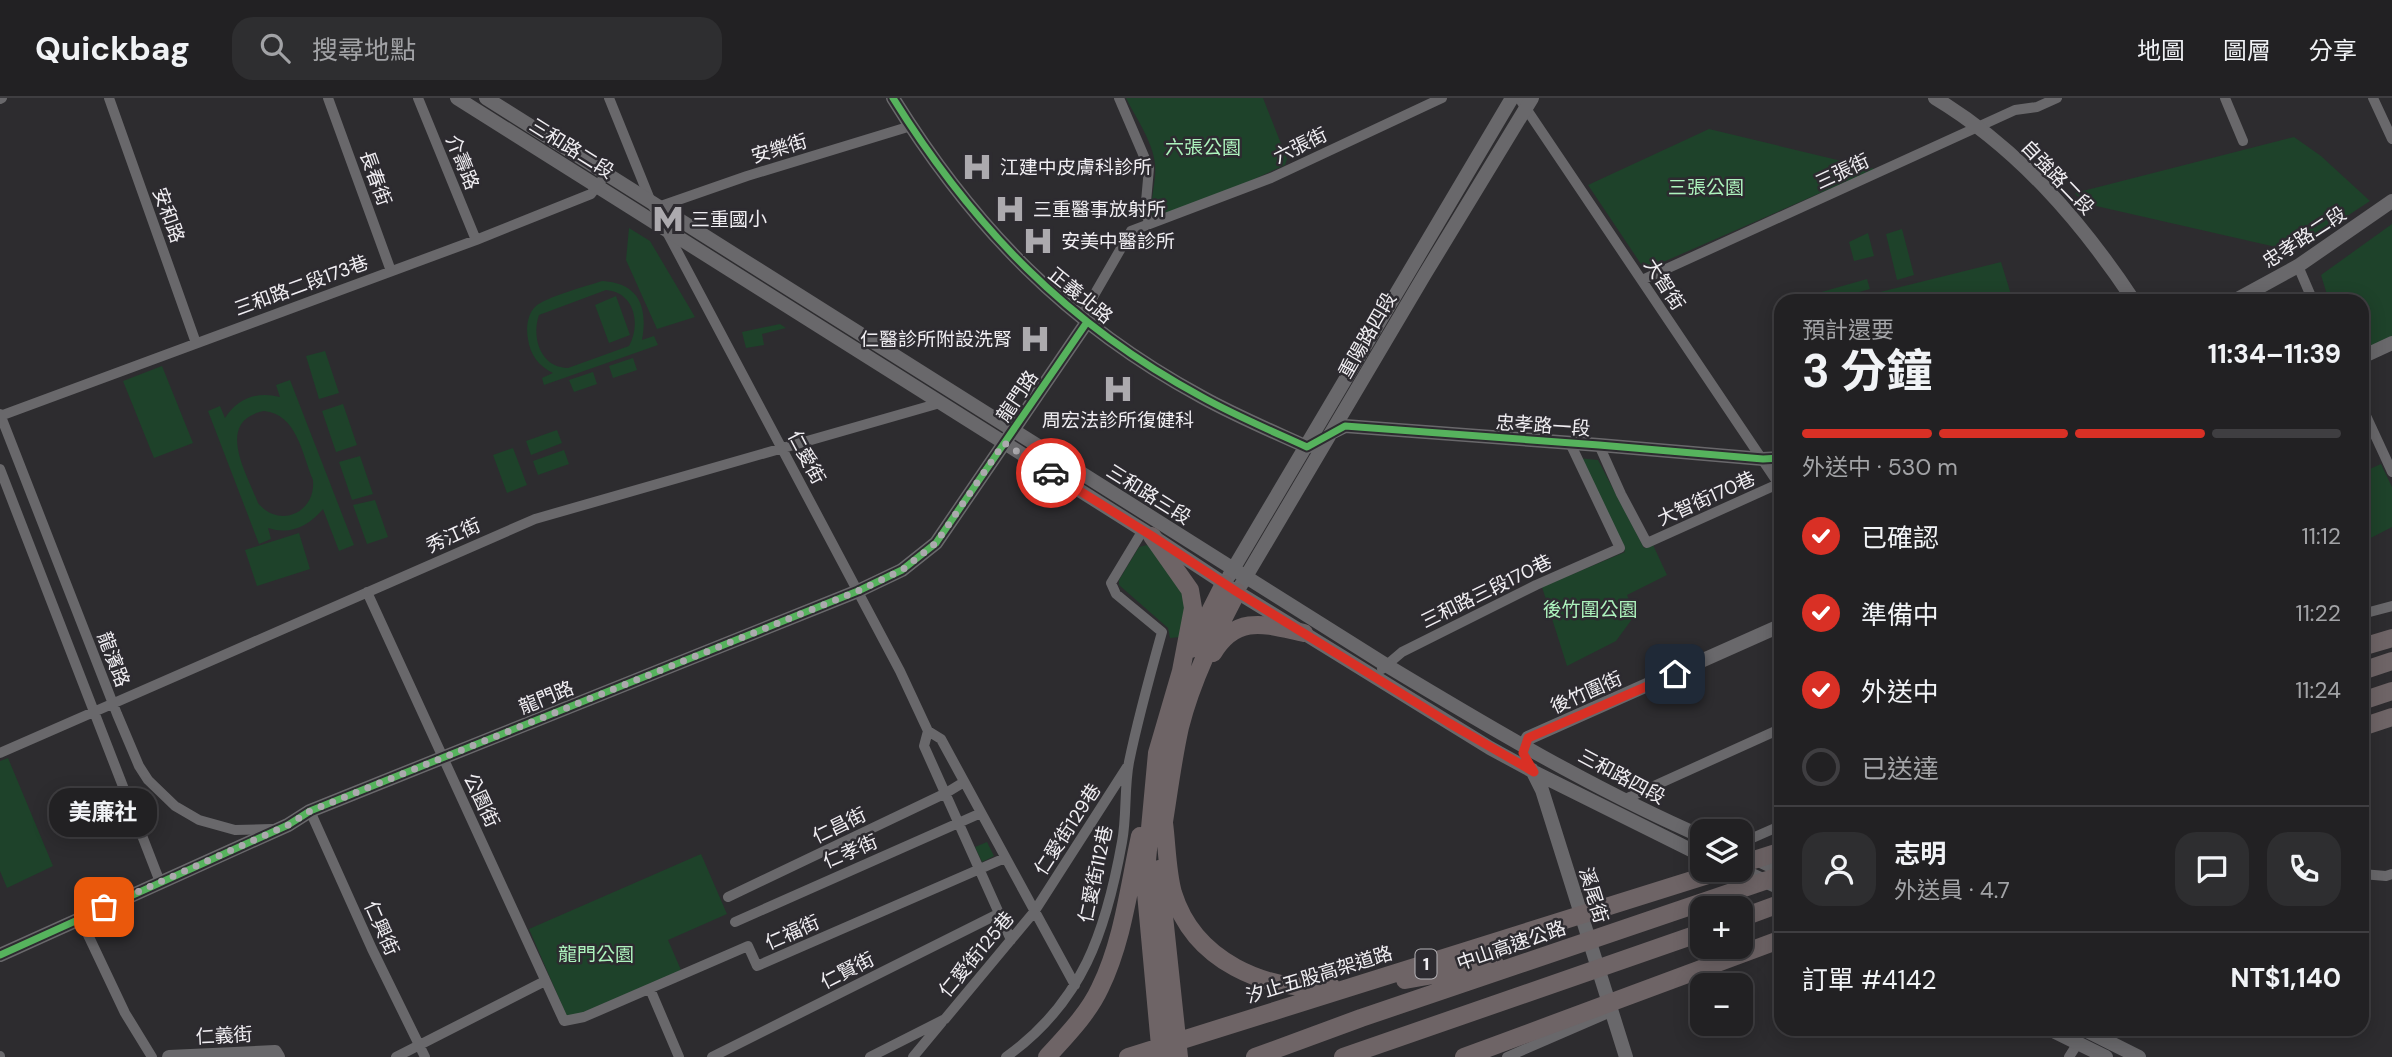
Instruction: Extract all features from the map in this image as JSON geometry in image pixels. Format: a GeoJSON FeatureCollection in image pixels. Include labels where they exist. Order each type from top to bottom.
{"type":"FeatureCollection","features":[{"type":"Feature","properties":{"kind":"highway"},"geometry":{"type":"LineString","coordinates":[[1047,1057],[1073,1028],[1099,989],[1115,949],[1157,754],[1181,671],[1193,608],[1190,590],[1147,533]]}},
{"type":"Feature","properties":{"kind":"highway"},"geometry":{"type":"LineString","coordinates":[[1181,671],[1235,580]]}},
{"type":"Feature","properties":{"kind":"highway"},"geometry":{"type":"LineString","coordinates":[[1179,1057],[1158,854],[1180,727],[1187,702],[1235,580]]}},
{"type":"Feature","properties":{"kind":"highway"},"geometry":{"type":"LineString","coordinates":[[1187,702],[1216,649],[1242,625],[1261,624],[1304,633]]}},
{"type":"Feature","properties":{"kind":"highway"},"geometry":{"type":"LineString","coordinates":[[2369,646],[2392,638]]}},
{"type":"Feature","properties":{"kind":"highway"},"geometry":{"type":"LineString","coordinates":[[2369,669],[2392,661]]}},
{"type":"Feature","properties":{"kind":"highway"},"geometry":{"type":"LineString","coordinates":[[2369,699],[2392,691]]}},
{"type":"Feature","properties":{"kind":"highway"},"geometry":{"type":"LineString","coordinates":[[2369,725],[2392,717]]}},
{"type":"Feature","properties":{"kind":"highway"},"geometry":{"type":"LineString","coordinates":[[1157,754],[1145,882],[1161,1057]]}},
{"type":"Feature","properties":{"kind":"highway"},"geometry":{"type":"LineString","coordinates":[[1164,823],[1172,891],[1180,910],[1201,943],[1219,958],[1262,978],[1303,987],[1380,984],[1553,953]]}},
{"type":"Feature","properties":{"kind":"highway"},"geometry":{"type":"LineString","coordinates":[[1753,860],[1774,854]]}},
{"type":"Feature","properties":{"kind":"highway","name":"中山高速公路"},"geometry":{"type":"LineString","coordinates":[[1255,1057],[1774,876]]}},
{"type":"Feature","properties":{"kind":"highway","name":"汐止五股高架道路"},"geometry":{"type":"LineString","coordinates":[[1128,1057],[1690,881]]}},
{"type":"Feature","properties":{"kind":"highway"},"geometry":{"type":"LineString","coordinates":[[1753,914],[1774,906]]}},
{"type":"Feature","properties":{"kind":"highway"},"geometry":{"type":"LineString","coordinates":[[1343,1057],[1690,937]]}},
{"type":"Feature","properties":{"kind":"highway"},"geometry":{"type":"LineString","coordinates":[[1464,1057],[1774,942]]}},
{"type":"Feature","properties":{"kind":"main road","name":"三和路二段"},"geometry":{"type":"LineString","coordinates":[[457,98],[601,181],[654,205]]}},
{"type":"Feature","properties":{"kind":"main road","name":"三和路二段"},"geometry":{"type":"LineString","coordinates":[[486,98],[667,229]]}},
{"type":"Feature","properties":{"kind":"main road","name":"正義北路"},"geometry":{"type":"LineString","coordinates":[[893,98],[942,172],[992,234],[1033,276],[1087,322],[1201,397],[1307,447]]}},
{"type":"Feature","properties":{"kind":"main road","name":"重陽路四段"},"geometry":{"type":"LineString","coordinates":[[1235,580],[1307,447],[1512,98]]}},
{"type":"Feature","properties":{"kind":"main road","name":"自強路二段"},"geometry":{"type":"LineString","coordinates":[[1935,98],[1978,127],[2054,196],[2100,251],[2129,294]]}},
{"type":"Feature","properties":{"kind":"main road","name":"重陽路四段"},"geometry":{"type":"LineString","coordinates":[[1235,580],[1333,432],[1526,101]]}},
{"type":"Feature","properties":{"kind":"main road","name":"忠孝路二段"},"geometry":{"type":"LineString","coordinates":[[2247,294],[2298,266],[2392,201]]}},
{"type":"Feature","properties":{"kind":"main road","name":"三和路三段"},"geometry":{"type":"LineString","coordinates":[[654,205],[1008,437],[1235,580],[1304,633],[1534,772]]}},
{"type":"Feature","properties":{"kind":"main road","name":"三和路三段"},"geometry":{"type":"LineString","coordinates":[[667,229],[940,402],[1008,437],[1147,533],[1386,665],[1524,746]]}},
{"type":"Feature","properties":{"kind":"main road","name":"龍門路"},"geometry":{"type":"LineString","coordinates":[[0,955],[288,825],[310,811],[858,591],[902,570],[936,543],[1087,322]]}},
{"type":"Feature","properties":{"kind":"main road"},"geometry":{"type":"LineString","coordinates":[[2369,354],[2392,343]]}},
{"type":"Feature","properties":{"kind":"main road","name":"忠孝路一段"},"geometry":{"type":"LineString","coordinates":[[1307,447],[1345,426],[1774,458]]}},
{"type":"Feature","properties":{"kind":"main road","name":"後竹圍街"},"geometry":{"type":"LineString","coordinates":[[1524,746],[1528,738],[1774,629]]}},
{"type":"Feature","properties":{"kind":"main road","name":"溪尾街"},"geometry":{"type":"LineString","coordinates":[[1524,746],[1523,753],[1542,790],[1626,1057]]}},
{"type":"Feature","properties":{"kind":"main road","name":"三和路四段"},"geometry":{"type":"LineString","coordinates":[[1524,746],[1623,800],[1690,832]]}},
{"type":"Feature","properties":{"kind":"main road","name":"三和路四段"},"geometry":{"type":"LineString","coordinates":[[1534,772],[1690,850]]}},
{"type":"Feature","properties":{"kind":"main road"},"geometry":{"type":"LineString","coordinates":[[1753,858],[1774,869]]}},
{"type":"Feature","properties":{"kind":"main road"},"geometry":{"type":"LineString","coordinates":[[1753,876],[1774,885]]}},
{"type":"Feature","properties":{"kind":"main road"},"geometry":{"type":"LineString","coordinates":[[2089,1036],[2106,1057]]}},
{"type":"Feature","properties":{"kind":"main road"},"geometry":{"type":"LineString","coordinates":[[2092,1036],[2139,1057]]}},
{"type":"Feature","properties":{"kind":"main road","name":"仁義街"},"geometry":{"type":"LineString","coordinates":[[169,1057],[275,1052],[278,1057]]}},
{"type":"Feature","properties":{"kind":"street","name":"安和路"},"geometry":{"type":"LineString","coordinates":[[109,98],[196,343]]}},
{"type":"Feature","properties":{"kind":"street","name":"長春街"},"geometry":{"type":"LineString","coordinates":[[328,98],[391,271]]}},
{"type":"Feature","properties":{"kind":"street","name":"介壽路"},"geometry":{"type":"LineString","coordinates":[[418,98],[475,240]]}},
{"type":"Feature","properties":{"kind":"street","name":"仁愛街"},"geometry":{"type":"LineString","coordinates":[[609,98],[654,205],[900,671],[928,731],[941,739],[1075,985]]}},
{"type":"Feature","properties":{"kind":"street"},"geometry":{"type":"LineString","coordinates":[[1119,98],[1149,168],[1145,212],[1150,223]]}},
{"type":"Feature","properties":{"kind":"street","name":"六張街"},"geometry":{"type":"LineString","coordinates":[[1087,322],[1086,309],[1131,231],[1271,178],[1442,98]]}},
{"type":"Feature","properties":{"kind":"street"},"geometry":{"type":"LineString","coordinates":[[2015,110],[2024,98]]}},
{"type":"Feature","properties":{"kind":"street","name":"三張街"},"geometry":{"type":"LineString","coordinates":[[1642,280],[2015,110],[2038,107],[2057,98]]}},
{"type":"Feature","properties":{"kind":"street"},"geometry":{"type":"LineString","coordinates":[[2225,98],[2244,141]]}},
{"type":"Feature","properties":{"kind":"street"},"geometry":{"type":"LineString","coordinates":[[2373,98],[2392,139]]}},
{"type":"Feature","properties":{"kind":"street","name":"大智街"},"geometry":{"type":"LineString","coordinates":[[1526,101],[1774,477]]}},
{"type":"Feature","properties":{"kind":"street","name":"安樂街"},"geometry":{"type":"LineString","coordinates":[[654,205],[911,126]]}},
{"type":"Feature","properties":{"kind":"street","name":"三和路二段173巷"},"geometry":{"type":"LineString","coordinates":[[0,415],[475,240],[591,194],[601,181]]}},
{"type":"Feature","properties":{"kind":"street"},"geometry":{"type":"LineString","coordinates":[[2298,266],[2310,294]]}},
{"type":"Feature","properties":{"kind":"street","name":"秀江街"},"geometry":{"type":"LineString","coordinates":[[0,753],[535,519],[940,402]]}},
{"type":"Feature","properties":{"kind":"street","name":"龍濱路"},"geometry":{"type":"LineString","coordinates":[[0,415],[139,766],[154,787],[175,806],[199,820],[235,830],[276,829]]}},
{"type":"Feature","properties":{"kind":"street"},"geometry":{"type":"LineString","coordinates":[[2369,422],[2392,472]]}},
{"type":"Feature","properties":{"kind":"street","name":"三和路三段170巷"},"geometry":{"type":"LineString","coordinates":[[1373,677],[1402,652],[1536,585],[1620,548],[1570,443]]}},
{"type":"Feature","properties":{"kind":"street","name":"大智街170巷"},"geometry":{"type":"LineString","coordinates":[[1599,445],[1647,543],[1774,490]]}},
{"type":"Feature","properties":{"kind":"street","name":"龍濱路"},"geometry":{"type":"LineString","coordinates":[[0,469],[159,882]]}},
{"type":"Feature","properties":{"kind":"street"},"geometry":{"type":"LineString","coordinates":[[1129,764],[1162,632],[1116,594],[1111,583],[1147,533]]}},
{"type":"Feature","properties":{"kind":"street","name":"公園街"},"geometry":{"type":"LineString","coordinates":[[368,593],[564,1021]]}},
{"type":"Feature","properties":{"kind":"street"},"geometry":{"type":"LineString","coordinates":[[2369,612],[2392,606]]}},
{"type":"Feature","properties":{"kind":"street","name":"仁愛街"},"geometry":{"type":"LineString","coordinates":[[928,731],[924,746],[977,870],[1011,940]]}},
{"type":"Feature","properties":{"kind":"street"},"geometry":{"type":"LineString","coordinates":[[1623,800],[1774,732]]}},
{"type":"Feature","properties":{"kind":"street","name":"仁愛街129巷"},"geometry":{"type":"LineString","coordinates":[[1034,912],[1129,764]]}},
{"type":"Feature","properties":{"kind":"street","name":"仁愛街112巷"},"geometry":{"type":"LineString","coordinates":[[1006,1057],[1046,1024],[1075,985],[1092,955],[1103,927],[1122,841],[1129,764]]}},
{"type":"Feature","properties":{"kind":"street","name":"仁昌街"},"geometry":{"type":"LineString","coordinates":[[728,897],[964,782]]}},
{"type":"Feature","properties":{"kind":"street","name":"仁興街"},"geometry":{"type":"LineString","coordinates":[[310,811],[372,949],[425,1057]]}},
{"type":"Feature","properties":{"kind":"street","name":"仁孝街"},"geometry":{"type":"LineString","coordinates":[[735,922],[981,813]]}},
{"type":"Feature","properties":{"kind":"street"},"geometry":{"type":"LineString","coordinates":[[1753,838],[1774,829]]}},
{"type":"Feature","properties":{"kind":"street","name":"仁福街"},"geometry":{"type":"LineString","coordinates":[[564,1021],[584,1017],[748,946],[757,966],[1005,858]]}},
{"type":"Feature","properties":{"kind":"street"},"geometry":{"type":"LineString","coordinates":[[2369,875],[2392,874]]}},
{"type":"Feature","properties":{"kind":"street","name":"仁愛街125巷"},"geometry":{"type":"LineString","coordinates":[[870,1057],[945,1019],[1034,912]]}},
{"type":"Feature","properties":{"kind":"street","name":"仁賢街"},"geometry":{"type":"LineString","coordinates":[[712,1057],[998,914]]}},
{"type":"Feature","properties":{"kind":"street"},"geometry":{"type":"LineString","coordinates":[[80,918],[125,1013],[152,1057]]}},
{"type":"Feature","properties":{"kind":"street"},"geometry":{"type":"LineString","coordinates":[[396,1057],[545,981]]}},
{"type":"Feature","properties":{"kind":"street"},"geometry":{"type":"LineString","coordinates":[[650,989],[679,1057]]}},
{"type":"Feature","properties":{"kind":"street"},"geometry":{"type":"LineString","coordinates":[[1507,1057],[1611,1012]]}},
{"type":"Feature","properties":{"kind":"street"},"geometry":{"type":"LineString","coordinates":[[914,1057],[945,1019]]}},
{"type":"Feature","properties":{"kind":"street"},"geometry":{"type":"LineString","coordinates":[[2069,1057],[2085,1036]]}},
{"type":"Feature","properties":{"kind":"green space","name":"六張公園"},"geometry":{"type":"Polygon","coordinates":[[[1126,98],[1263,98],[1287,159],[1285,165],[1228,191],[1152,220],[1154,156],[1126,98]]]}},
{"type":"Feature","properties":{"kind":"green space","name":"三張公園"},"geometry":{"type":"Polygon","coordinates":[[[1709,129],[1875,169],[1645,270],[1588,185],[1709,129]]]}},
{"type":"Feature","properties":{"kind":"green space"},"geometry":{"type":"Polygon","coordinates":[[[2294,137],[2321,156],[2370,201],[2294,251],[2083,203],[2075,193],[2294,137]]]}},
{"type":"Feature","properties":{"kind":"green space"},"geometry":{"type":"Polygon","coordinates":[[[2392,224],[2392,337],[2369,348],[2369,294],[2327,294],[2321,275],[2392,224]]]}},
{"type":"Feature","properties":{"kind":"green space"},"geometry":{"type":"Polygon","coordinates":[[[629,228],[650,241],[695,317],[657,329],[626,260],[629,228]]]}},
{"type":"Feature","properties":{"kind":"green space"},"geometry":{"type":"Polygon","coordinates":[[[1902,229],[1914,275],[1897,280],[1886,234],[1902,229]]]}},
{"type":"Feature","properties":{"kind":"green space"},"geometry":{"type":"Polygon","coordinates":[[[1868,233],[1874,256],[1854,261],[1849,242],[1868,233]]]}},
{"type":"Feature","properties":{"kind":"green space"},"geometry":{"type":"Polygon","coordinates":[[[2001,262],[2011,294],[1872,294],[2001,262]]]}},
{"type":"Feature","properties":{"kind":"green space"},"geometry":{"type":"Polygon","coordinates":[[[1867,279],[1870,289],[1852,294],[1814,294],[1867,279]]]}},
{"type":"Feature","properties":{"kind":"green space"},"geometry":{"type":"Polygon","coordinates":[[[602,281],[625,286],[632,292],[642,307],[642,340],[654,336],[658,345],[544,385],[542,378],[553,373],[539,363],[529,345],[527,331],[530,314],[535,307],[548,299],[602,281]],[[606,290],[539,315],[536,333],[540,350],[551,363],[568,368],[629,346],[635,329],[633,311],[624,297],[606,290]]]}},
{"type":"Feature","properties":{"kind":"green space"},"geometry":{"type":"Polygon","coordinates":[[[616,296],[630,335],[609,343],[595,305],[616,296]]]}},
{"type":"Feature","properties":{"kind":"green space"},"geometry":{"type":"Polygon","coordinates":[[[780,324],[786,328],[762,334],[764,345],[746,348],[742,332],[780,324]]]}},
{"type":"Feature","properties":{"kind":"green space"},"geometry":{"type":"Polygon","coordinates":[[[325,351],[339,393],[319,399],[306,356],[325,351]]]}},
{"type":"Feature","properties":{"kind":"green space"},"geometry":{"type":"Polygon","coordinates":[[[633,358],[637,370],[613,378],[609,366],[633,358]]]}},
{"type":"Feature","properties":{"kind":"green space"},"geometry":{"type":"Polygon","coordinates":[[[162,366],[193,443],[154,458],[123,381],[162,366]]]}},
{"type":"Feature","properties":{"kind":"green space"},"geometry":{"type":"Polygon","coordinates":[[[593,372],[597,384],[574,392],[569,380],[593,372]]]}},
{"type":"Feature","properties":{"kind":"green space"},"geometry":{"type":"Polygon","coordinates":[[[290,380],[354,545],[339,551],[323,509],[311,521],[298,528],[284,531],[268,528],[271,539],[259,544],[208,411],[220,406],[225,418],[236,405],[249,398],[264,395],[280,397],[276,385],[290,380]],[[264,411],[249,417],[240,426],[238,450],[258,503],[267,511],[285,516],[302,509],[309,501],[313,480],[297,437],[284,419],[264,411]]]}},
{"type":"Feature","properties":{"kind":"green space"},"geometry":{"type":"Polygon","coordinates":[[[343,404],[357,445],[336,452],[322,411],[343,404]]]}},
{"type":"Feature","properties":{"kind":"green space"},"geometry":{"type":"Polygon","coordinates":[[[557,430],[562,443],[531,455],[526,441],[557,430]]]}},
{"type":"Feature","properties":{"kind":"green space"},"geometry":{"type":"Polygon","coordinates":[[[513,448],[527,485],[507,493],[493,455],[513,448]]]}},
{"type":"Feature","properties":{"kind":"green space"},"geometry":{"type":"Polygon","coordinates":[[[564,450],[569,464],[538,475],[533,461],[564,450]]]}},
{"type":"Feature","properties":{"kind":"green space"},"geometry":{"type":"Polygon","coordinates":[[[360,456],[373,494],[352,500],[339,462],[360,456]]]}},
{"type":"Feature","properties":{"kind":"green space","name":"後竹圍公園"},"geometry":{"type":"Polygon","coordinates":[[[1578,458],[1598,460],[1644,548],[1653,545],[1667,575],[1627,595],[1635,615],[1616,641],[1567,666],[1542,587],[1625,552],[1578,458]]]}},
{"type":"Feature","properties":{"kind":"green space"},"geometry":{"type":"Polygon","coordinates":[[[2381,464],[2392,487],[2392,527],[2369,539],[2369,469],[2381,464]]]}},
{"type":"Feature","properties":{"kind":"green space"},"geometry":{"type":"Polygon","coordinates":[[[375,500],[388,537],[367,544],[353,505],[375,500]]]}},
{"type":"Feature","properties":{"kind":"green space"},"geometry":{"type":"Polygon","coordinates":[[[299,533],[310,569],[257,586],[245,550],[299,533]]]}},
{"type":"Feature","properties":{"kind":"green space"},"geometry":{"type":"Polygon","coordinates":[[[1147,545],[1159,554],[1186,597],[1180,637],[1170,638],[1168,628],[1119,585],[1119,580],[1139,547],[1147,545]]]}},
{"type":"Feature","properties":{"kind":"green space"},"geometry":{"type":"Polygon","coordinates":[[[8,758],[53,866],[7,888],[0,871],[0,761],[8,758]]]}},
{"type":"Feature","properties":{"kind":"green space"},"geometry":{"type":"Polygon","coordinates":[[[987,842],[994,856],[982,862],[975,847],[987,842]]]}},
{"type":"Feature","properties":{"kind":"green space","name":"龍門公園"},"geometry":{"type":"Polygon","coordinates":[[[701,854],[727,914],[668,940],[681,970],[568,1019],[529,929],[701,854]]]}},
{"type":"Feature","properties":{"kind":"cycle path"},"geometry":{"type":"LineString","coordinates":[[893,98],[956,189],[990,230],[1066,304],[1108,338],[1153,368],[1215,404],[1307,447],[1345,426],[1774,458]]}},
{"type":"Feature","properties":{"kind":"cycle path"},"geometry":{"type":"LineString","coordinates":[[0,955],[288,825],[310,811],[858,591],[902,570],[936,543],[1087,322]]}},
{"type":"Feature","properties":{"kind":"way so far"},"geometry":{"type":"LineString","coordinates":[[104,907],[288,825],[310,811],[858,591],[902,570],[936,543],[1004,443],[1051,473]]}},
{"type":"Feature","properties":{"kind":"place","name":"江建中皮膚科診所"},"geometry":{"type":"Point","coordinates":[977,167]}},
{"type":"Feature","properties":{"kind":"place","name":"三重醫事放射所"},"geometry":{"type":"Point","coordinates":[1010,209]}},
{"type":"Feature","properties":{"kind":"place","name":"三重國小"},"geometry":{"type":"Point","coordinates":[668,219]}},
{"type":"Feature","properties":{"kind":"place","name":"安美中醫診所"},"geometry":{"type":"Point","coordinates":[1038,241]}},
{"type":"Feature","properties":{"kind":"place","name":"仁醫診所附設洗腎"},"geometry":{"type":"Point","coordinates":[1035,339]}},
{"type":"Feature","properties":{"kind":"place","name":"周宏法診所復健科"},"geometry":{"type":"Point","coordinates":[1118,389]}},
{"type":"Feature","properties":{"kind":"place","name":"美廉社"},"geometry":{"type":"Point","coordinates":[104,907]}},
{"type":"Feature","properties":{"kind":"route"},"geometry":{"type":"LineString","coordinates":[[1051,473],[1237,592],[1490,748],[1534,772],[1523,753],[1528,738],[1675,674]]}}]}
